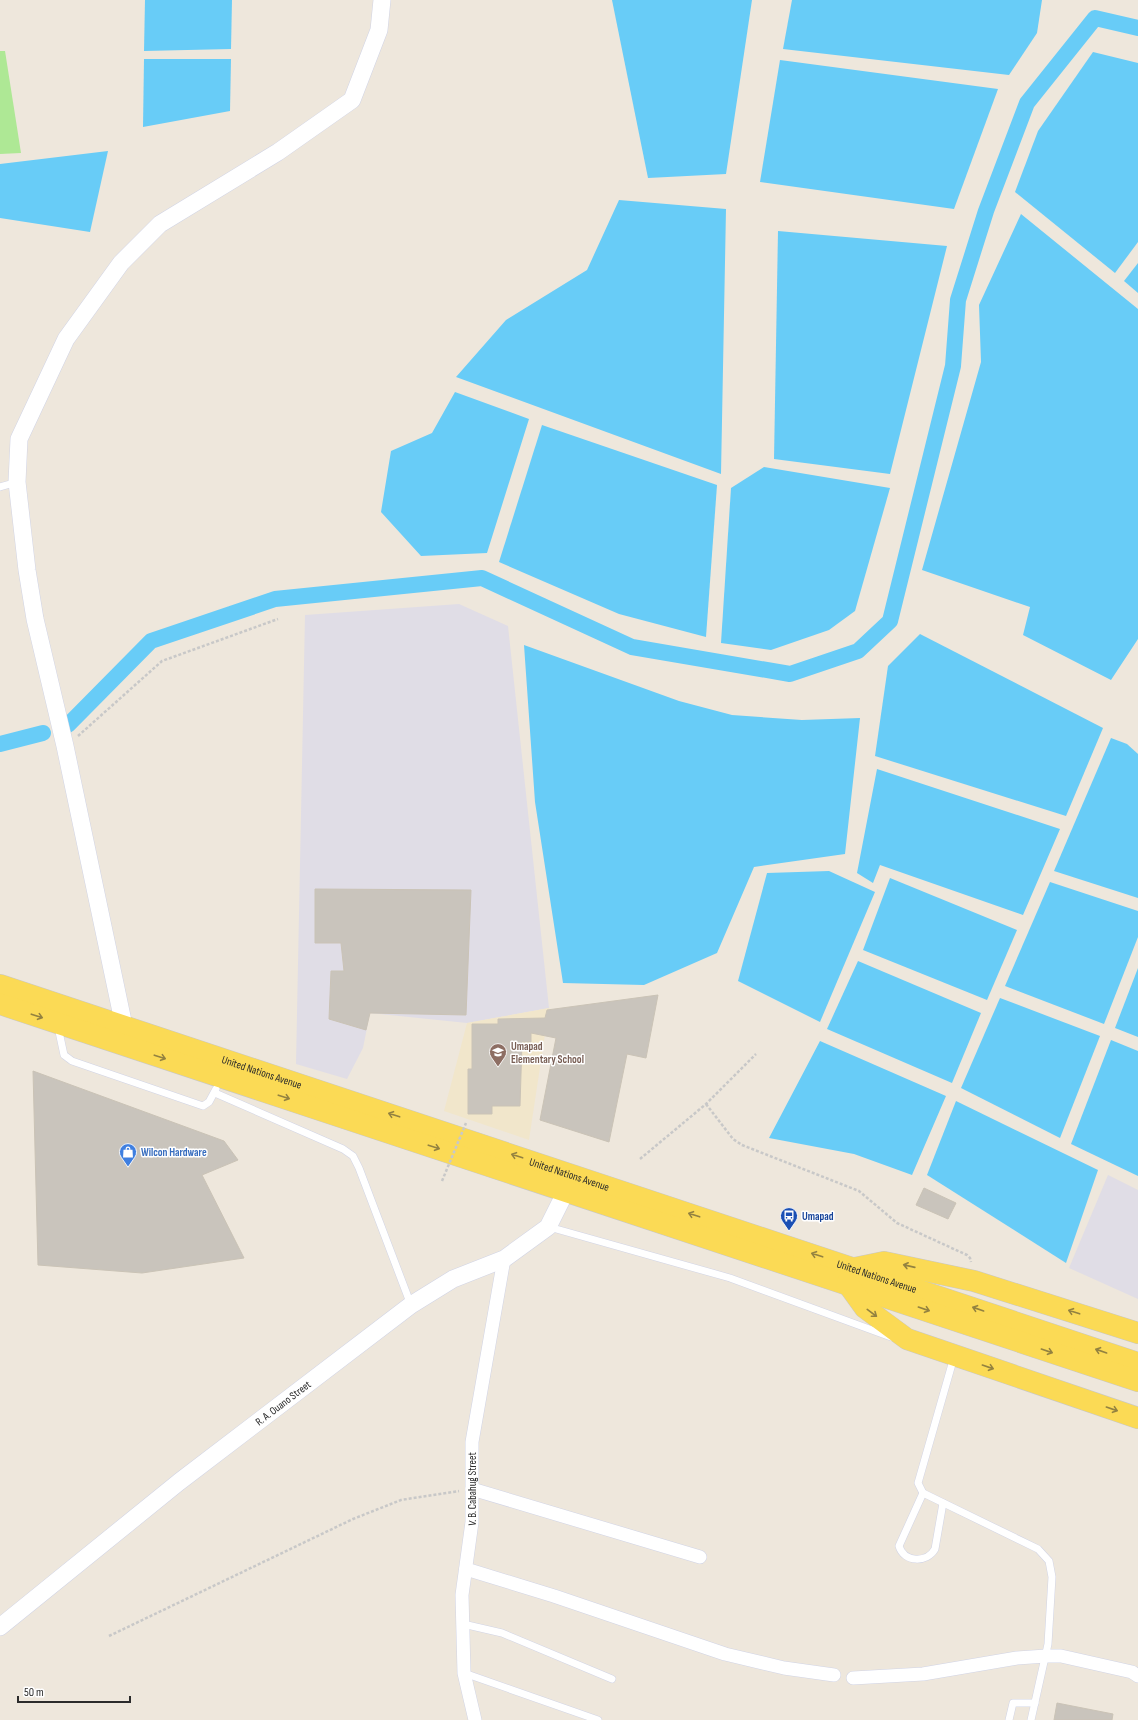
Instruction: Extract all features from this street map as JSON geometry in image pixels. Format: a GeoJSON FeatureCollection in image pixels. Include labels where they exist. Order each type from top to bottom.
{"type":"FeatureCollection","features":[{"type":"Feature","properties":{"kind":"main road","name":"United Nations Avenue"},"geometry":{"type":"LineString","coordinates":[[0,985],[124,1026],[851,1276],[1138,1381]]}},
{"type":"Feature","properties":{"kind":"main road","name":"United Nations Avenue"},"geometry":{"type":"LineString","coordinates":[[0,1004],[57,1023],[217,1085],[1138,1363]]}},
{"type":"Feature","properties":{"kind":"main road"},"geometry":{"type":"LineString","coordinates":[[1138,1333],[974,1280],[884,1262],[851,1276],[865,1308],[907,1339],[1138,1418]]}},
{"type":"Feature","properties":{"kind":"street"},"geometry":{"type":"LineString","coordinates":[[124,1026],[26,570],[17,482],[18,439],[66,339],[121,263],[160,224],[278,152],[352,100],[380,30],[382,0]]}},
{"type":"Feature","properties":{"kind":"street","name":"R. A. Ouano Street"},"geometry":{"type":"LineString","coordinates":[[0,1627],[179,1482],[411,1305],[453,1279],[504,1259],[548,1227],[566,1191]]}},
{"type":"Feature","properties":{"kind":"street","name":"V. B. Cabahug Street"},"geometry":{"type":"LineString","coordinates":[[475,1720],[464,1673],[462,1595],[472,1522],[472,1442],[504,1259]]}},
{"type":"Feature","properties":{"kind":"street"},"geometry":{"type":"LineString","coordinates":[[472,1490],[700,1557]]}},
{"type":"Feature","properties":{"kind":"street"},"geometry":{"type":"LineString","coordinates":[[466,1569],[554,1596],[725,1654],[784,1668],[834,1675]]}},
{"type":"Feature","properties":{"kind":"street"},"geometry":{"type":"LineString","coordinates":[[853,1678],[923,1674],[1017,1658],[1046,1656],[1060,1656],[1132,1672],[1138,1676]]}},
{"type":"Feature","properties":{"kind":"lane"},"geometry":{"type":"LineString","coordinates":[[0,487],[17,482]]}},
{"type":"Feature","properties":{"kind":"lane"},"geometry":{"type":"LineString","coordinates":[[57,1023],[64,1055],[72,1061],[203,1106],[209,1102],[217,1085],[343,1149],[353,1156],[359,1168],[411,1305]]}},
{"type":"Feature","properties":{"kind":"lane"},"geometry":{"type":"LineString","coordinates":[[548,1227],[730,1278],[893,1338],[907,1339]]}},
{"type":"Feature","properties":{"kind":"lane"},"geometry":{"type":"LineString","coordinates":[[954,1356],[918,1483],[923,1493],[1038,1549],[1049,1561],[1052,1576],[1048,1644],[1031,1720]]}},
{"type":"Feature","properties":{"kind":"lane"},"geometry":{"type":"LineString","coordinates":[[923,1493],[899,1546],[903,1553],[910,1558],[923,1559],[932,1554],[935,1548],[943,1503]]}},
{"type":"Feature","properties":{"kind":"lane"},"geometry":{"type":"LineString","coordinates":[[463,1624],[502,1633],[612,1679]]}},
{"type":"Feature","properties":{"kind":"lane"},"geometry":{"type":"LineString","coordinates":[[464,1673],[598,1720]]}},
{"type":"Feature","properties":{"kind":"lane"},"geometry":{"type":"LineString","coordinates":[[1010,1720],[1013,1703],[1035,1703]]}},
{"type":"Feature","properties":{"kind":"path"},"geometry":{"type":"LineString","coordinates":[[65,746],[162,661],[278,619]]}},
{"type":"Feature","properties":{"kind":"path"},"geometry":{"type":"LineString","coordinates":[[640,1159],[706,1104],[756,1054]]}},
{"type":"Feature","properties":{"kind":"path"},"geometry":{"type":"LineString","coordinates":[[706,1104],[733,1139],[738,1142],[859,1191],[897,1224],[967,1255],[970,1258],[974,1280]]}},
{"type":"Feature","properties":{"kind":"path"},"geometry":{"type":"LineString","coordinates":[[442,1181],[466,1123]]}},
{"type":"Feature","properties":{"kind":"path"},"geometry":{"type":"LineString","coordinates":[[109,1636],[353,1519],[402,1500],[432,1494],[472,1490]]}},
{"type":"Feature","properties":{"kind":"shaded area"},"geometry":{"type":"Polygon","coordinates":[[[459,604],[508,626],[549,1008],[467,1023],[370,1013],[363,1048],[347,1079],[296,1064],[305,615],[459,604]]]}},
{"type":"Feature","properties":{"kind":"shaded area","name":"Umapad Elementary School"},"geometry":{"type":"Polygon","coordinates":[[[549,1008],[529,1140],[444,1111],[467,1023],[549,1008]]]}},
{"type":"Feature","properties":{"kind":"shaded area"},"geometry":{"type":"Polygon","coordinates":[[[1108,1175],[1138,1190],[1138,1299],[1069,1268],[1108,1175]]]}},
{"type":"Feature","properties":{"kind":"green space"},"geometry":{"type":"Polygon","coordinates":[[[0,51],[5,51],[21,153],[0,154],[0,51]]]}},
{"type":"Feature","properties":{"kind":"water"},"geometry":{"type":"Polygon","coordinates":[[[145,0],[232,0],[231,49],[144,51],[145,0]]]}},
{"type":"Feature","properties":{"kind":"water"},"geometry":{"type":"Polygon","coordinates":[[[612,0],[752,0],[726,174],[648,178],[612,0]]]}},
{"type":"Feature","properties":{"kind":"water"},"geometry":{"type":"Polygon","coordinates":[[[792,0],[1042,0],[1037,33],[1009,75],[783,49],[792,0]]]}},
{"type":"Feature","properties":{"kind":"water"},"geometry":{"type":"Polygon","coordinates":[[[1093,52],[1138,63],[1138,242],[1115,273],[1015,192],[1038,131],[1093,52]]]}},
{"type":"Feature","properties":{"kind":"water"},"geometry":{"type":"Polygon","coordinates":[[[144,59],[231,59],[230,111],[143,127],[144,59]]]}},
{"type":"Feature","properties":{"kind":"water"},"geometry":{"type":"Polygon","coordinates":[[[780,60],[998,89],[954,209],[760,182],[780,60]]]}},
{"type":"Feature","properties":{"kind":"water"},"geometry":{"type":"Polygon","coordinates":[[[108,151],[90,232],[0,218],[0,164],[108,151]]]}},
{"type":"Feature","properties":{"kind":"water"},"geometry":{"type":"Polygon","coordinates":[[[619,200],[726,209],[721,474],[456,377],[506,320],[587,270],[619,200]]]}},
{"type":"Feature","properties":{"kind":"water"},"geometry":{"type":"Polygon","coordinates":[[[1021,214],[1138,309],[1138,639],[1111,680],[1023,635],[1030,607],[922,570],[981,362],[979,305],[1021,214]]]}},
{"type":"Feature","properties":{"kind":"water"},"geometry":{"type":"Polygon","coordinates":[[[778,231],[947,246],[890,474],[774,459],[778,231]]]}},
{"type":"Feature","properties":{"kind":"water"},"geometry":{"type":"Polygon","coordinates":[[[1138,263],[1138,293],[1124,281],[1138,263]]]}},
{"type":"Feature","properties":{"kind":"water"},"geometry":{"type":"Polygon","coordinates":[[[455,392],[529,419],[487,553],[421,556],[381,512],[391,451],[432,433],[455,392]]]}},
{"type":"Feature","properties":{"kind":"water"},"geometry":{"type":"Polygon","coordinates":[[[542,425],[717,485],[706,637],[619,614],[499,562],[542,425]]]}},
{"type":"Feature","properties":{"kind":"water"},"geometry":{"type":"Polygon","coordinates":[[[764,467],[890,488],[855,611],[829,630],[771,650],[721,643],[731,488],[764,467]]]}},
{"type":"Feature","properties":{"kind":"water"},"geometry":{"type":"Polygon","coordinates":[[[920,634],[1103,728],[1066,816],[875,756],[888,666],[920,634]]]}},
{"type":"Feature","properties":{"kind":"water"},"geometry":{"type":"Polygon","coordinates":[[[524,645],[679,701],[732,715],[802,720],[860,718],[845,854],[754,867],[717,953],[644,985],[563,983],[535,802],[524,645]]]}},
{"type":"Feature","properties":{"kind":"water"},"geometry":{"type":"Polygon","coordinates":[[[1111,738],[1127,744],[1138,754],[1138,898],[1054,871],[1111,738]]]}},
{"type":"Feature","properties":{"kind":"water"},"geometry":{"type":"Polygon","coordinates":[[[877,769],[1060,829],[1023,915],[880,865],[873,883],[857,873],[877,769]]]}},
{"type":"Feature","properties":{"kind":"water"},"geometry":{"type":"Polygon","coordinates":[[[829,871],[875,892],[820,1022],[738,981],[767,873],[829,871]]]}},
{"type":"Feature","properties":{"kind":"water"},"geometry":{"type":"Polygon","coordinates":[[[890,878],[1017,930],[987,1000],[863,950],[890,878]]]}},
{"type":"Feature","properties":{"kind":"water"},"geometry":{"type":"Polygon","coordinates":[[[1050,882],[1138,911],[1138,937],[1104,1024],[1005,986],[1050,882]]]}},
{"type":"Feature","properties":{"kind":"water"},"geometry":{"type":"Polygon","coordinates":[[[858,961],[981,1013],[952,1083],[827,1029],[858,961]]]}},
{"type":"Feature","properties":{"kind":"water"},"geometry":{"type":"Polygon","coordinates":[[[1138,968],[1138,1037],[1115,1028],[1138,968]]]}},
{"type":"Feature","properties":{"kind":"water"},"geometry":{"type":"Polygon","coordinates":[[[1000,998],[1100,1036],[1060,1138],[961,1088],[1000,998]]]}},
{"type":"Feature","properties":{"kind":"water"},"geometry":{"type":"Polygon","coordinates":[[[1111,1040],[1138,1051],[1138,1176],[1071,1144],[1111,1040]]]}},
{"type":"Feature","properties":{"kind":"water"},"geometry":{"type":"Polygon","coordinates":[[[820,1041],[946,1096],[912,1175],[854,1154],[769,1138],[820,1041]]]}},
{"type":"Feature","properties":{"kind":"water"},"geometry":{"type":"Polygon","coordinates":[[[956,1101],[1098,1170],[1066,1263],[927,1175],[956,1101]]]}},
{"type":"Feature","properties":{"kind":"building"},"geometry":{"type":"Polygon","coordinates":[[[315,889],[471,890],[466,1015],[370,1013],[366,1030],[329,1019],[331,971],[344,971],[341,943],[315,943],[315,889]]]}},
{"type":"Feature","properties":{"kind":"building"},"geometry":{"type":"Polygon","coordinates":[[[658,995],[646,1058],[627,1054],[609,1142],[540,1120],[556,1038],[531,1033],[531,1042],[522,1042],[520,1106],[492,1106],[492,1114],[468,1114],[468,1069],[472,1069],[472,1024],[498,1024],[498,1019],[545,1018],[547,1010],[658,995]]]}},
{"type":"Feature","properties":{"kind":"building","name":"Wilcon Hardware"},"geometry":{"type":"Polygon","coordinates":[[[33,1071],[224,1141],[238,1160],[202,1175],[244,1258],[142,1273],[38,1265],[33,1071]]]}},
{"type":"Feature","properties":{"kind":"building"},"geometry":{"type":"Polygon","coordinates":[[[924,1188],[956,1203],[948,1219],[916,1205],[924,1188]]]}},
{"type":"Feature","properties":{"kind":"building"},"geometry":{"type":"Polygon","coordinates":[[[1057,1703],[1113,1714],[1112,1720],[1054,1720],[1057,1703]]]}},
{"type":"Feature","properties":{"kind":"waterway"},"geometry":{"type":"LineString","coordinates":[[68,725],[151,641],[275,599],[482,578],[632,647],[790,674],[858,651],[890,621],[953,366],[958,300],[986,211],[1027,103],[1095,18],[1138,28]]}},
{"type":"Feature","properties":{"kind":"waterway"},"geometry":{"type":"LineString","coordinates":[[0,744],[43,733]]}},
{"type":"Feature","properties":{"kind":"place","name":"Umapad Elementary School"},"geometry":{"type":"Point","coordinates":[498,1067]}},
{"type":"Feature","properties":{"kind":"place","name":"Wilcon Hardware"},"geometry":{"type":"Point","coordinates":[128,1167]}},
{"type":"Feature","properties":{"kind":"place","name":"Umapad"},"geometry":{"type":"Point","coordinates":[789,1231]}}]}
